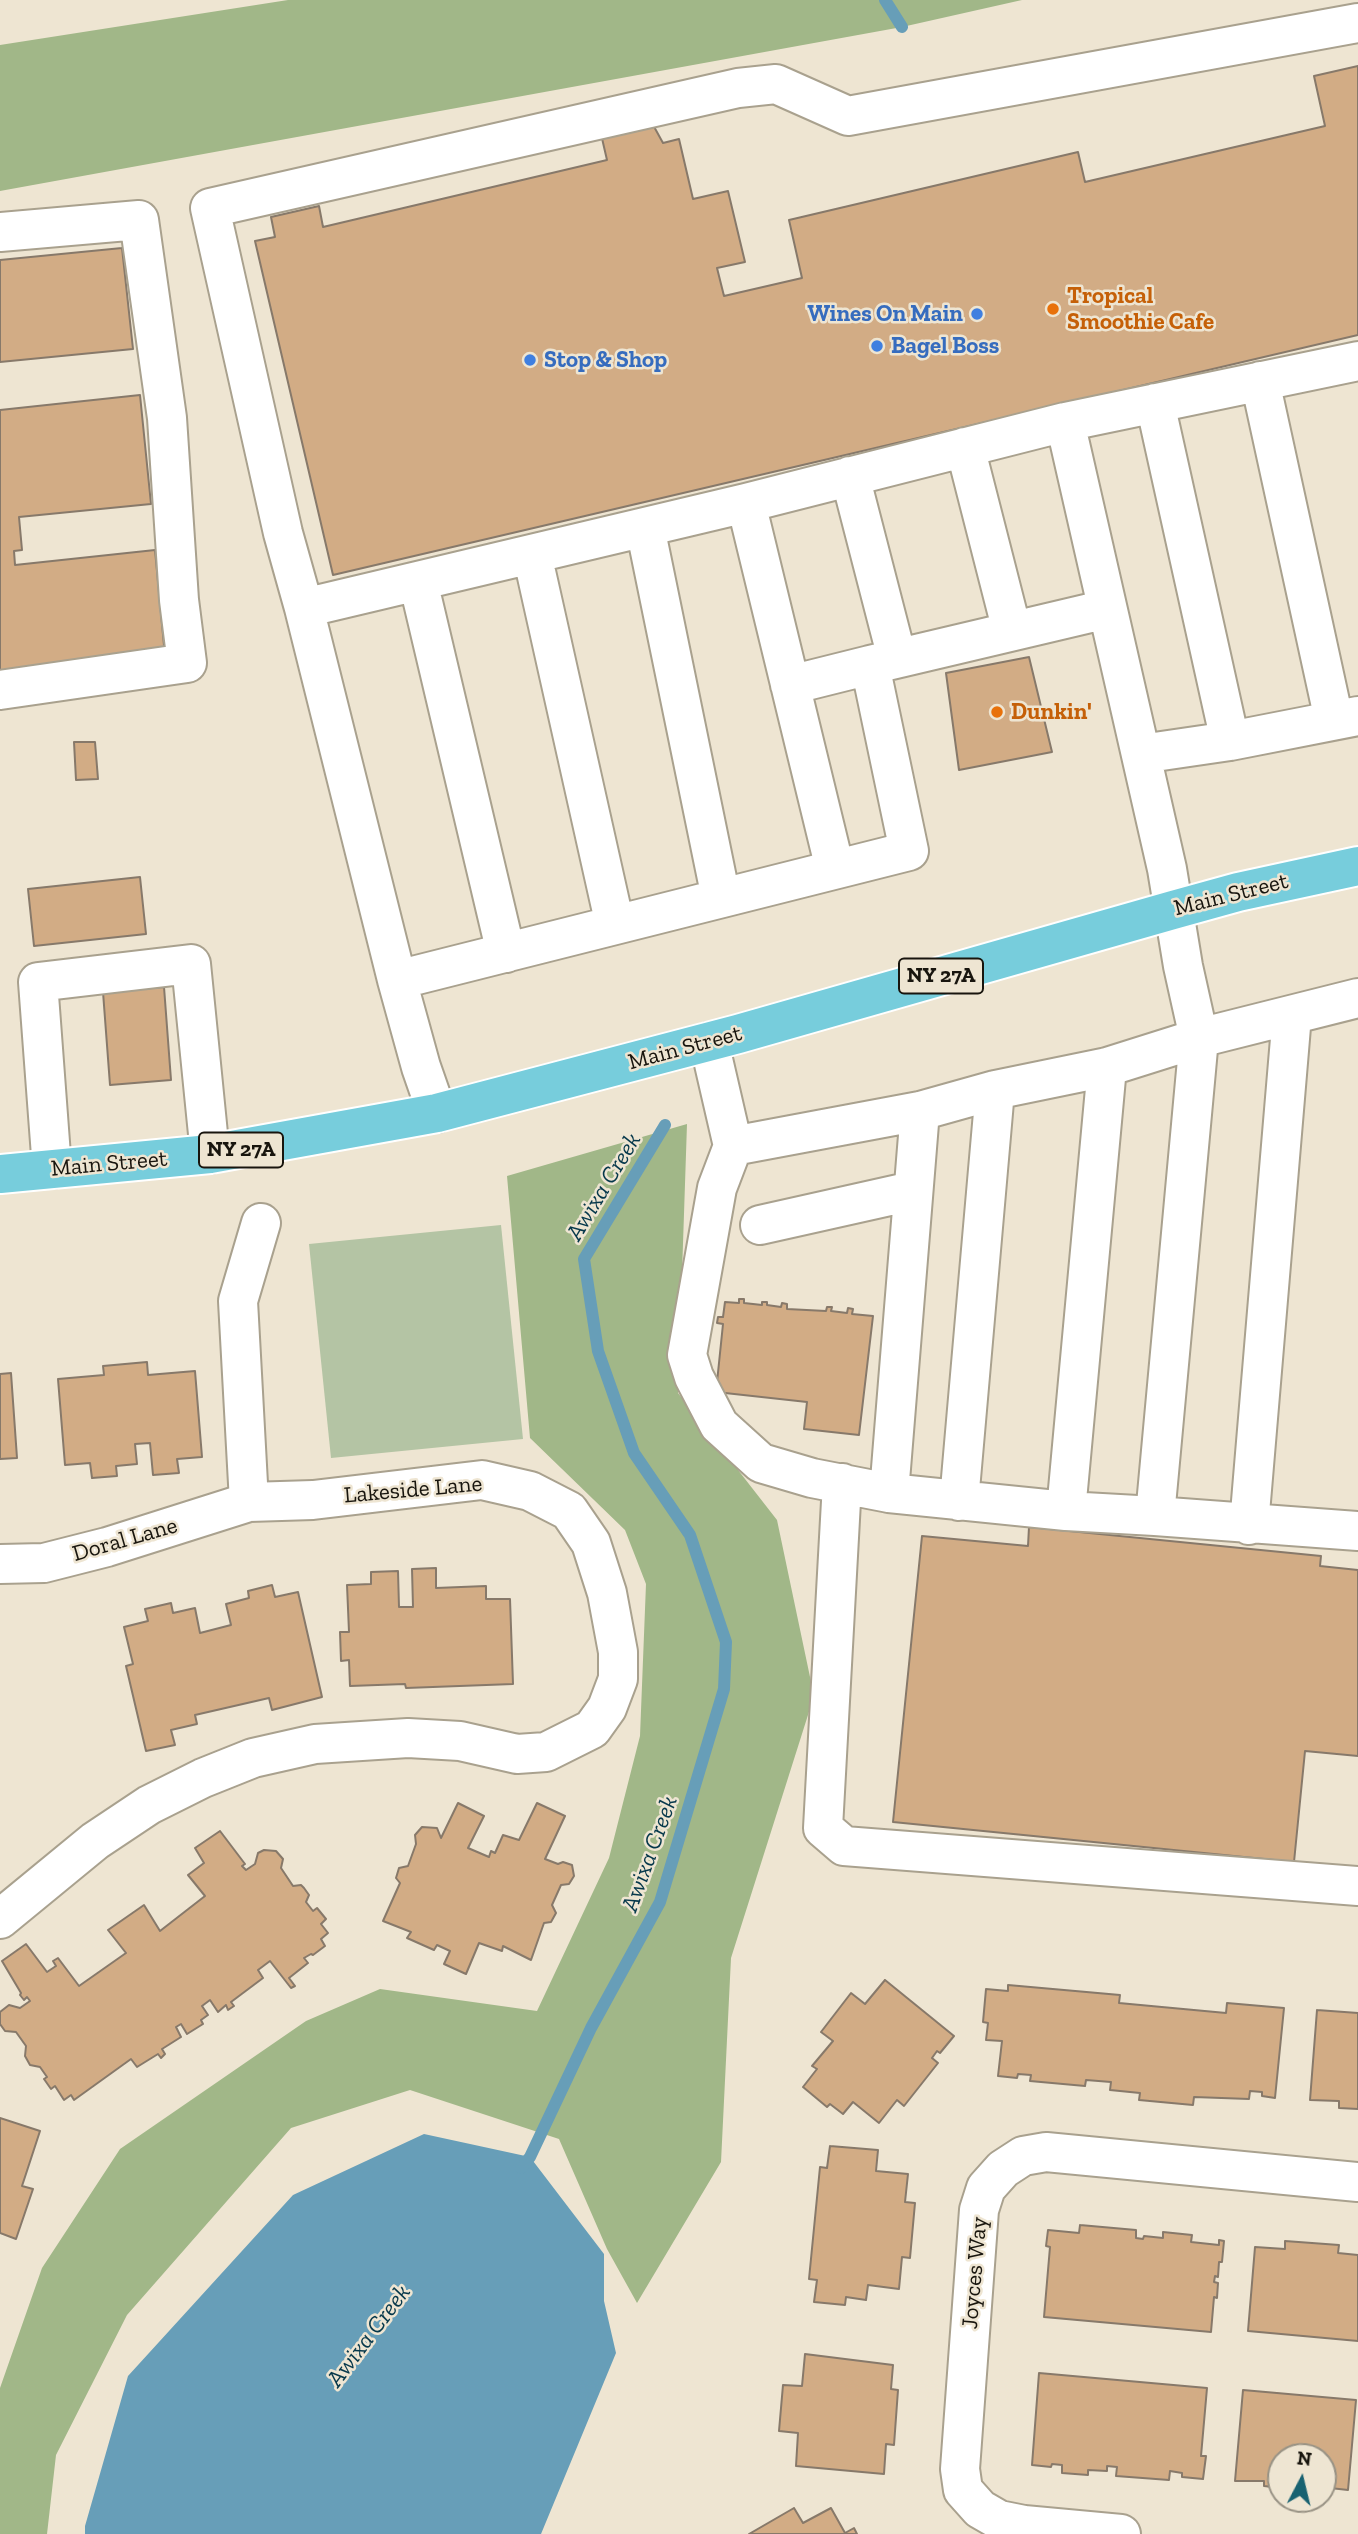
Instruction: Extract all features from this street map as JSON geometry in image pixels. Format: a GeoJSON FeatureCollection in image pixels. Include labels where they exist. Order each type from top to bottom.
{"type":"FeatureCollection","features":[{"type":"Feature","properties":{"kind":"main road","name":"Main Street"},"geometry":{"type":"LineString","coordinates":[[0,1174],[210,1154],[437,1113],[709,1042],[1173,910],[1264,886],[1358,866]]}},
{"type":"Feature","properties":{"kind":"street"},"geometry":{"type":"LineString","coordinates":[[437,1113],[397,980],[283,533],[210,208],[738,88],[776,84],[848,116],[1358,23]]}},
{"type":"Feature","properties":{"kind":"street"},"geometry":{"type":"LineString","coordinates":[[0,232],[139,220],[167,418],[179,600],[187,663],[0,690]]}},
{"type":"Feature","properties":{"kind":"street"},"geometry":{"type":"LineString","coordinates":[[304,608],[746,503],[1065,422],[1358,361]]}},
{"type":"Feature","properties":{"kind":"street"},"geometry":{"type":"LineString","coordinates":[[1141,754],[1230,741],[1346,718],[1260,381]]}},
{"type":"Feature","properties":{"kind":"street"},"geometry":{"type":"LineString","coordinates":[[1155,403],[1230,741]]}},
{"type":"Feature","properties":{"kind":"street"},"geometry":{"type":"LineString","coordinates":[[1065,422],[1167,869],[1199,1038],[1155,1517]]}},
{"type":"Feature","properties":{"kind":"street"},"geometry":{"type":"LineString","coordinates":[[965,447],[1012,631]]}},
{"type":"Feature","properties":{"kind":"street"},"geometry":{"type":"LineString","coordinates":[[397,980],[909,851],[883,661],[850,477]]}},
{"type":"Feature","properties":{"kind":"street"},"geometry":{"type":"LineString","coordinates":[[746,503],[835,869]]}},
{"type":"Feature","properties":{"kind":"street"},"geometry":{"type":"LineString","coordinates":[[645,527],[721,898]]}},
{"type":"Feature","properties":{"kind":"street"},"geometry":{"type":"LineString","coordinates":[[532,554],[615,925]]}},
{"type":"Feature","properties":{"kind":"street"},"geometry":{"type":"LineString","coordinates":[[418,581],[506,953]]}},
{"type":"Feature","properties":{"kind":"street"},"geometry":{"type":"LineString","coordinates":[[790,685],[1107,609]]}},
{"type":"Feature","properties":{"kind":"street"},"geometry":{"type":"LineString","coordinates":[[52,1169],[38,982],[191,964],[210,1154]]}},
{"type":"Feature","properties":{"kind":"street"},"geometry":{"type":"LineString","coordinates":[[733,1146],[920,1111],[995,1090],[1107,1067],[1199,1038],[1358,998]]}},
{"type":"Feature","properties":{"kind":"street"},"geometry":{"type":"LineString","coordinates":[[1249,1525],[1292,1015]]}},
{"type":"Feature","properties":{"kind":"street"},"geometry":{"type":"LineString","coordinates":[[709,1042],[733,1146],[717,1188],[687,1354],[694,1377],[719,1424],[761,1464],[812,1478],[889,1493],[959,1501],[1249,1525],[1358,1531]]}},
{"type":"Feature","properties":{"kind":"street"},"geometry":{"type":"LineString","coordinates":[[1066,1511],[1107,1067]]}},
{"type":"Feature","properties":{"kind":"street"},"geometry":{"type":"LineString","coordinates":[[959,1501],[995,1090]]}},
{"type":"Feature","properties":{"kind":"street"},"geometry":{"type":"LineString","coordinates":[[889,1493],[920,1111]]}},
{"type":"Feature","properties":{"kind":"street"},"geometry":{"type":"LineString","coordinates":[[760,1225],[912,1191]]}},
{"type":"Feature","properties":{"kind":"street"},"geometry":{"type":"LineString","coordinates":[[249,1502],[238,1301],[261,1223]]}},
{"type":"Feature","properties":{"kind":"street","name":"Lakeside Lane"},"geometry":{"type":"LineString","coordinates":[[0,1919],[95,1841],[149,1805],[203,1778],[253,1758],[315,1744],[408,1738],[460,1741],[517,1754],[545,1752],[592,1729],[607,1708],[618,1679],[618,1652],[607,1593],[591,1543],[569,1511],[530,1491],[482,1480],[313,1500],[249,1502]]}},
{"type":"Feature","properties":{"kind":"street"},"geometry":{"type":"LineString","coordinates":[[842,1483],[823,1828],[844,1846],[1358,1886]]}},
{"type":"Feature","properties":{"kind":"street","name":"Doral Lane"},"geometry":{"type":"LineString","coordinates":[[0,1564],[44,1563],[107,1547],[249,1502]]}},
{"type":"Feature","properties":{"kind":"street","name":"Joyces Way"},"geometry":{"type":"LineString","coordinates":[[1121,2534],[1024,2525],[999,2520],[980,2510],[963,2490],[960,2469],[979,2210],[986,2188],[1003,2169],[1023,2156],[1046,2152],[1358,2182]]}},
{"type":"Feature","properties":{"kind":"green space"},"geometry":{"type":"Polygon","coordinates":[[[288,0],[1022,0],[902,27],[0,191],[0,45],[288,0]]]}},
{"type":"Feature","properties":{"kind":"green space"},"geometry":{"type":"Polygon","coordinates":[[[687,1124],[678,1393],[777,1520],[814,1696],[731,1958],[721,2162],[637,2303],[607,2249],[559,2139],[410,2090],[291,2128],[127,2315],[56,2455],[47,2534],[0,2534],[0,2388],[42,2268],[120,2149],[306,2021],[380,1989],[537,2011],[609,1858],[640,1736],[646,1584],[625,1530],[530,1438],[507,1176],[687,1124]]]}},
{"type":"Feature","properties":{"kind":"green space"},"geometry":{"type":"Polygon","coordinates":[[[501,1225],[523,1439],[331,1458],[309,1244],[501,1225]]]}},
{"type":"Feature","properties":{"kind":"water"},"geometry":{"type":"Polygon","coordinates":[[[424,2134],[530,2157],[604,2254],[604,2301],[616,2353],[541,2534],[85,2534],[85,2526],[128,2376],[293,2195],[424,2134]]]}},
{"type":"Feature","properties":{"kind":"building"},"geometry":{"type":"Polygon","coordinates":[[[1358,66],[1358,335],[333,575],[255,241],[275,237],[271,217],[319,206],[323,227],[607,160],[601,134],[652,123],[663,143],[679,139],[693,199],[728,191],[745,262],[717,268],[724,296],[802,278],[789,220],[1078,152],[1085,182],[1325,126],[1314,76],[1358,66]]]}},
{"type":"Feature","properties":{"kind":"building"},"geometry":{"type":"Polygon","coordinates":[[[122,248],[133,349],[0,362],[0,260],[122,248]]]}},
{"type":"Feature","properties":{"kind":"building"},"geometry":{"type":"Polygon","coordinates":[[[140,395],[151,504],[19,517],[22,550],[14,551],[15,565],[155,550],[165,656],[0,674],[0,410],[140,395]]]}},
{"type":"Feature","properties":{"kind":"building","name":"Dunkin'"},"geometry":{"type":"Polygon","coordinates":[[[1029,657],[1052,752],[959,770],[946,673],[1029,657]]]}},
{"type":"Feature","properties":{"kind":"building"},"geometry":{"type":"Polygon","coordinates":[[[74,742],[95,742],[98,779],[76,780],[74,742]]]}},
{"type":"Feature","properties":{"kind":"building"},"geometry":{"type":"Polygon","coordinates":[[[140,877],[146,934],[34,946],[28,889],[140,877]]]}},
{"type":"Feature","properties":{"kind":"building"},"geometry":{"type":"Polygon","coordinates":[[[164,987],[171,1080],[110,1085],[103,992],[164,987]]]}},
{"type":"Feature","properties":{"kind":"building"},"geometry":{"type":"Polygon","coordinates":[[[739,1299],[744,1299],[744,1303],[762,1305],[762,1302],[767,1302],[767,1305],[781,1307],[782,1303],[787,1304],[787,1309],[826,1311],[827,1307],[832,1307],[831,1311],[847,1313],[848,1308],[853,1309],[852,1314],[873,1316],[859,1435],[804,1429],[807,1402],[716,1392],[723,1324],[717,1323],[718,1317],[723,1317],[725,1302],[739,1303],[739,1299]]]}},
{"type":"Feature","properties":{"kind":"building"},"geometry":{"type":"Polygon","coordinates":[[[147,1362],[148,1375],[195,1371],[202,1457],[177,1459],[179,1473],[153,1475],[150,1443],[135,1444],[137,1464],[116,1466],[117,1476],[92,1478],[90,1463],[65,1465],[58,1379],[104,1375],[103,1366],[147,1362]]]}},
{"type":"Feature","properties":{"kind":"building"},"geometry":{"type":"Polygon","coordinates":[[[11,1373],[17,1458],[0,1459],[0,1374],[11,1373]]]}},
{"type":"Feature","properties":{"kind":"building"},"geometry":{"type":"Polygon","coordinates":[[[1029,1527],[1321,1556],[1320,1566],[1358,1570],[1358,1756],[1305,1751],[1294,1862],[893,1822],[922,1536],[1028,1546],[1029,1527]]]}},
{"type":"Feature","properties":{"kind":"building"},"geometry":{"type":"Polygon","coordinates":[[[436,1568],[436,1588],[486,1586],[486,1599],[510,1599],[513,1684],[406,1688],[405,1684],[350,1686],[349,1660],[341,1661],[340,1632],[349,1632],[347,1585],[371,1584],[371,1572],[398,1571],[399,1607],[413,1607],[412,1569],[436,1568]]]}},
{"type":"Feature","properties":{"kind":"building"},"geometry":{"type":"Polygon","coordinates":[[[272,1585],[275,1597],[298,1592],[322,1697],[272,1710],[269,1698],[195,1715],[197,1724],[171,1730],[175,1745],[146,1751],[126,1666],[133,1664],[124,1627],[148,1621],[145,1609],[171,1603],[173,1613],[195,1608],[200,1633],[231,1625],[226,1604],[249,1598],[248,1591],[272,1585]]]}},
{"type":"Feature","properties":{"kind":"building"},"geometry":{"type":"Polygon","coordinates":[[[458,1803],[484,1816],[468,1848],[489,1857],[491,1851],[495,1853],[503,1835],[519,1840],[537,1803],[565,1816],[545,1859],[572,1865],[574,1876],[569,1884],[561,1885],[552,1905],[556,1913],[551,1922],[544,1923],[531,1960],[503,1946],[502,1951],[479,1943],[466,1974],[444,1964],[450,1951],[437,1945],[434,1950],[407,1938],[411,1932],[383,1921],[400,1883],[396,1878],[399,1868],[408,1866],[416,1844],[415,1835],[422,1827],[437,1828],[441,1838],[458,1803]]]}},
{"type":"Feature","properties":{"kind":"building"},"geometry":{"type":"Polygon","coordinates":[[[220,1831],[245,1864],[242,1866],[246,1870],[255,1864],[258,1853],[264,1850],[276,1851],[283,1859],[281,1868],[293,1886],[301,1885],[309,1895],[306,1902],[313,1911],[317,1908],[326,1919],[321,1924],[328,1933],[321,1939],[325,1946],[304,1958],[308,1963],[289,1978],[295,1986],[291,1988],[270,1961],[258,1970],[263,1978],[231,2002],[234,2006],[228,2010],[226,2005],[218,2012],[210,2000],[202,2006],[208,2015],[201,2020],[203,2024],[187,2034],[181,2024],[176,2027],[181,2037],[162,2049],[165,2054],[161,2058],[158,2054],[137,2067],[131,2059],[74,2100],[71,2095],[64,2100],[55,2086],[51,2089],[40,2067],[30,2065],[25,2056],[26,2046],[16,2032],[5,2031],[0,2024],[0,2012],[9,2005],[20,2008],[30,2001],[27,1997],[24,2000],[20,1995],[2,1961],[26,1944],[47,1972],[56,1966],[53,1961],[58,1958],[79,1986],[126,1953],[108,1930],[144,1905],[160,1931],[205,1896],[188,1875],[204,1863],[195,1848],[220,1831]]]}},
{"type":"Feature","properties":{"kind":"building"},"geometry":{"type":"Polygon","coordinates":[[[885,1980],[954,2036],[940,2053],[937,2051],[932,2058],[938,2063],[904,2106],[897,2100],[879,2123],[853,2102],[843,2114],[830,2104],[827,2107],[803,2087],[817,2069],[812,2066],[833,2041],[821,2032],[851,1993],[865,2004],[885,1980]]]}},
{"type":"Feature","properties":{"kind":"building"},"geometry":{"type":"Polygon","coordinates":[[[1008,1985],[1120,1995],[1119,2003],[1226,2013],[1227,2003],[1284,2008],[1275,2098],[1262,2096],[1262,2092],[1250,2091],[1249,2099],[1194,2097],[1193,2105],[1139,2100],[1140,2093],[1110,2090],[1111,2082],[1086,2080],[1085,2086],[1030,2081],[1031,2075],[1018,2074],[1017,2078],[998,2076],[1002,2041],[986,2040],[988,2023],[983,2022],[986,1989],[1008,1991],[1008,1985]]]}},
{"type":"Feature","properties":{"kind":"building"},"geometry":{"type":"Polygon","coordinates":[[[1317,2010],[1358,2013],[1358,2109],[1339,2108],[1339,2101],[1310,2100],[1317,2010]]]}},
{"type":"Feature","properties":{"kind":"building"},"geometry":{"type":"Polygon","coordinates":[[[0,2118],[40,2131],[22,2186],[33,2189],[16,2239],[0,2233],[0,2118]]]}},
{"type":"Feature","properties":{"kind":"building"},"geometry":{"type":"Polygon","coordinates":[[[830,2146],[878,2150],[876,2171],[908,2174],[905,2202],[915,2203],[910,2258],[902,2257],[899,2289],[868,2285],[866,2300],[846,2297],[845,2305],[814,2302],[817,2280],[809,2279],[820,2167],[827,2168],[830,2146]]]}},
{"type":"Feature","properties":{"kind":"building"},"geometry":{"type":"Polygon","coordinates":[[[1080,2225],[1136,2230],[1136,2238],[1143,2239],[1144,2236],[1163,2238],[1163,2232],[1192,2235],[1191,2242],[1219,2245],[1219,2240],[1224,2241],[1222,2262],[1219,2262],[1218,2277],[1215,2276],[1214,2282],[1218,2283],[1211,2332],[1044,2317],[1050,2247],[1046,2246],[1048,2230],[1079,2233],[1080,2225]]]}},
{"type":"Feature","properties":{"kind":"building"},"geometry":{"type":"Polygon","coordinates":[[[1285,2241],[1339,2245],[1338,2253],[1358,2255],[1358,2341],[1248,2331],[1255,2247],[1285,2249],[1285,2241]]]}},
{"type":"Feature","properties":{"kind":"building"},"geometry":{"type":"Polygon","coordinates":[[[805,2354],[893,2365],[891,2389],[898,2390],[894,2445],[886,2444],[884,2474],[796,2466],[798,2433],[779,2431],[783,2385],[802,2386],[805,2354]]]}},
{"type":"Feature","properties":{"kind":"building"},"geometry":{"type":"Polygon","coordinates":[[[1039,2373],[1207,2388],[1201,2456],[1206,2456],[1203,2479],[1182,2477],[1182,2473],[1170,2471],[1169,2480],[1116,2476],[1117,2467],[1107,2466],[1107,2471],[1088,2470],[1088,2475],[1062,2473],[1062,2465],[1032,2465],[1039,2373]]]}},
{"type":"Feature","properties":{"kind":"building"},"geometry":{"type":"Polygon","coordinates":[[[1243,2390],[1356,2400],[1348,2490],[1337,2489],[1337,2443],[1267,2443],[1267,2486],[1264,2486],[1264,2481],[1235,2481],[1243,2390]]]}},
{"type":"Feature","properties":{"kind":"building"},"geometry":{"type":"Polygon","coordinates":[[[794,2508],[803,2523],[831,2508],[845,2533],[854,2528],[857,2534],[749,2534],[794,2508]]]}},
{"type":"Feature","properties":{"kind":"waterway","name":"Awixa Creek"},"geometry":{"type":"LineString","coordinates":[[885,0],[902,27]]}},
{"type":"Feature","properties":{"kind":"waterway","name":"Awixa Creek"},"geometry":{"type":"LineString","coordinates":[[521,2168],[530,2157],[591,2028],[660,1902],[724,1689],[726,1642],[690,1535],[634,1453],[598,1351],[584,1259],[665,1125]]}},
{"type":"Feature","properties":{"kind":"place","name":"Tropical Smoothie Cafe"},"geometry":{"type":"Point","coordinates":[1053,309]}},
{"type":"Feature","properties":{"kind":"place","name":"Wines On Main"},"geometry":{"type":"Point","coordinates":[977,314]}},
{"type":"Feature","properties":{"kind":"place","name":"Bagel Boss"},"geometry":{"type":"Point","coordinates":[877,346]}},
{"type":"Feature","properties":{"kind":"place","name":"Stop & Shop"},"geometry":{"type":"Point","coordinates":[530,360]}},
{"type":"Feature","properties":{"kind":"place","name":"Dunkin'"},"geometry":{"type":"Point","coordinates":[997,712]}}]}
